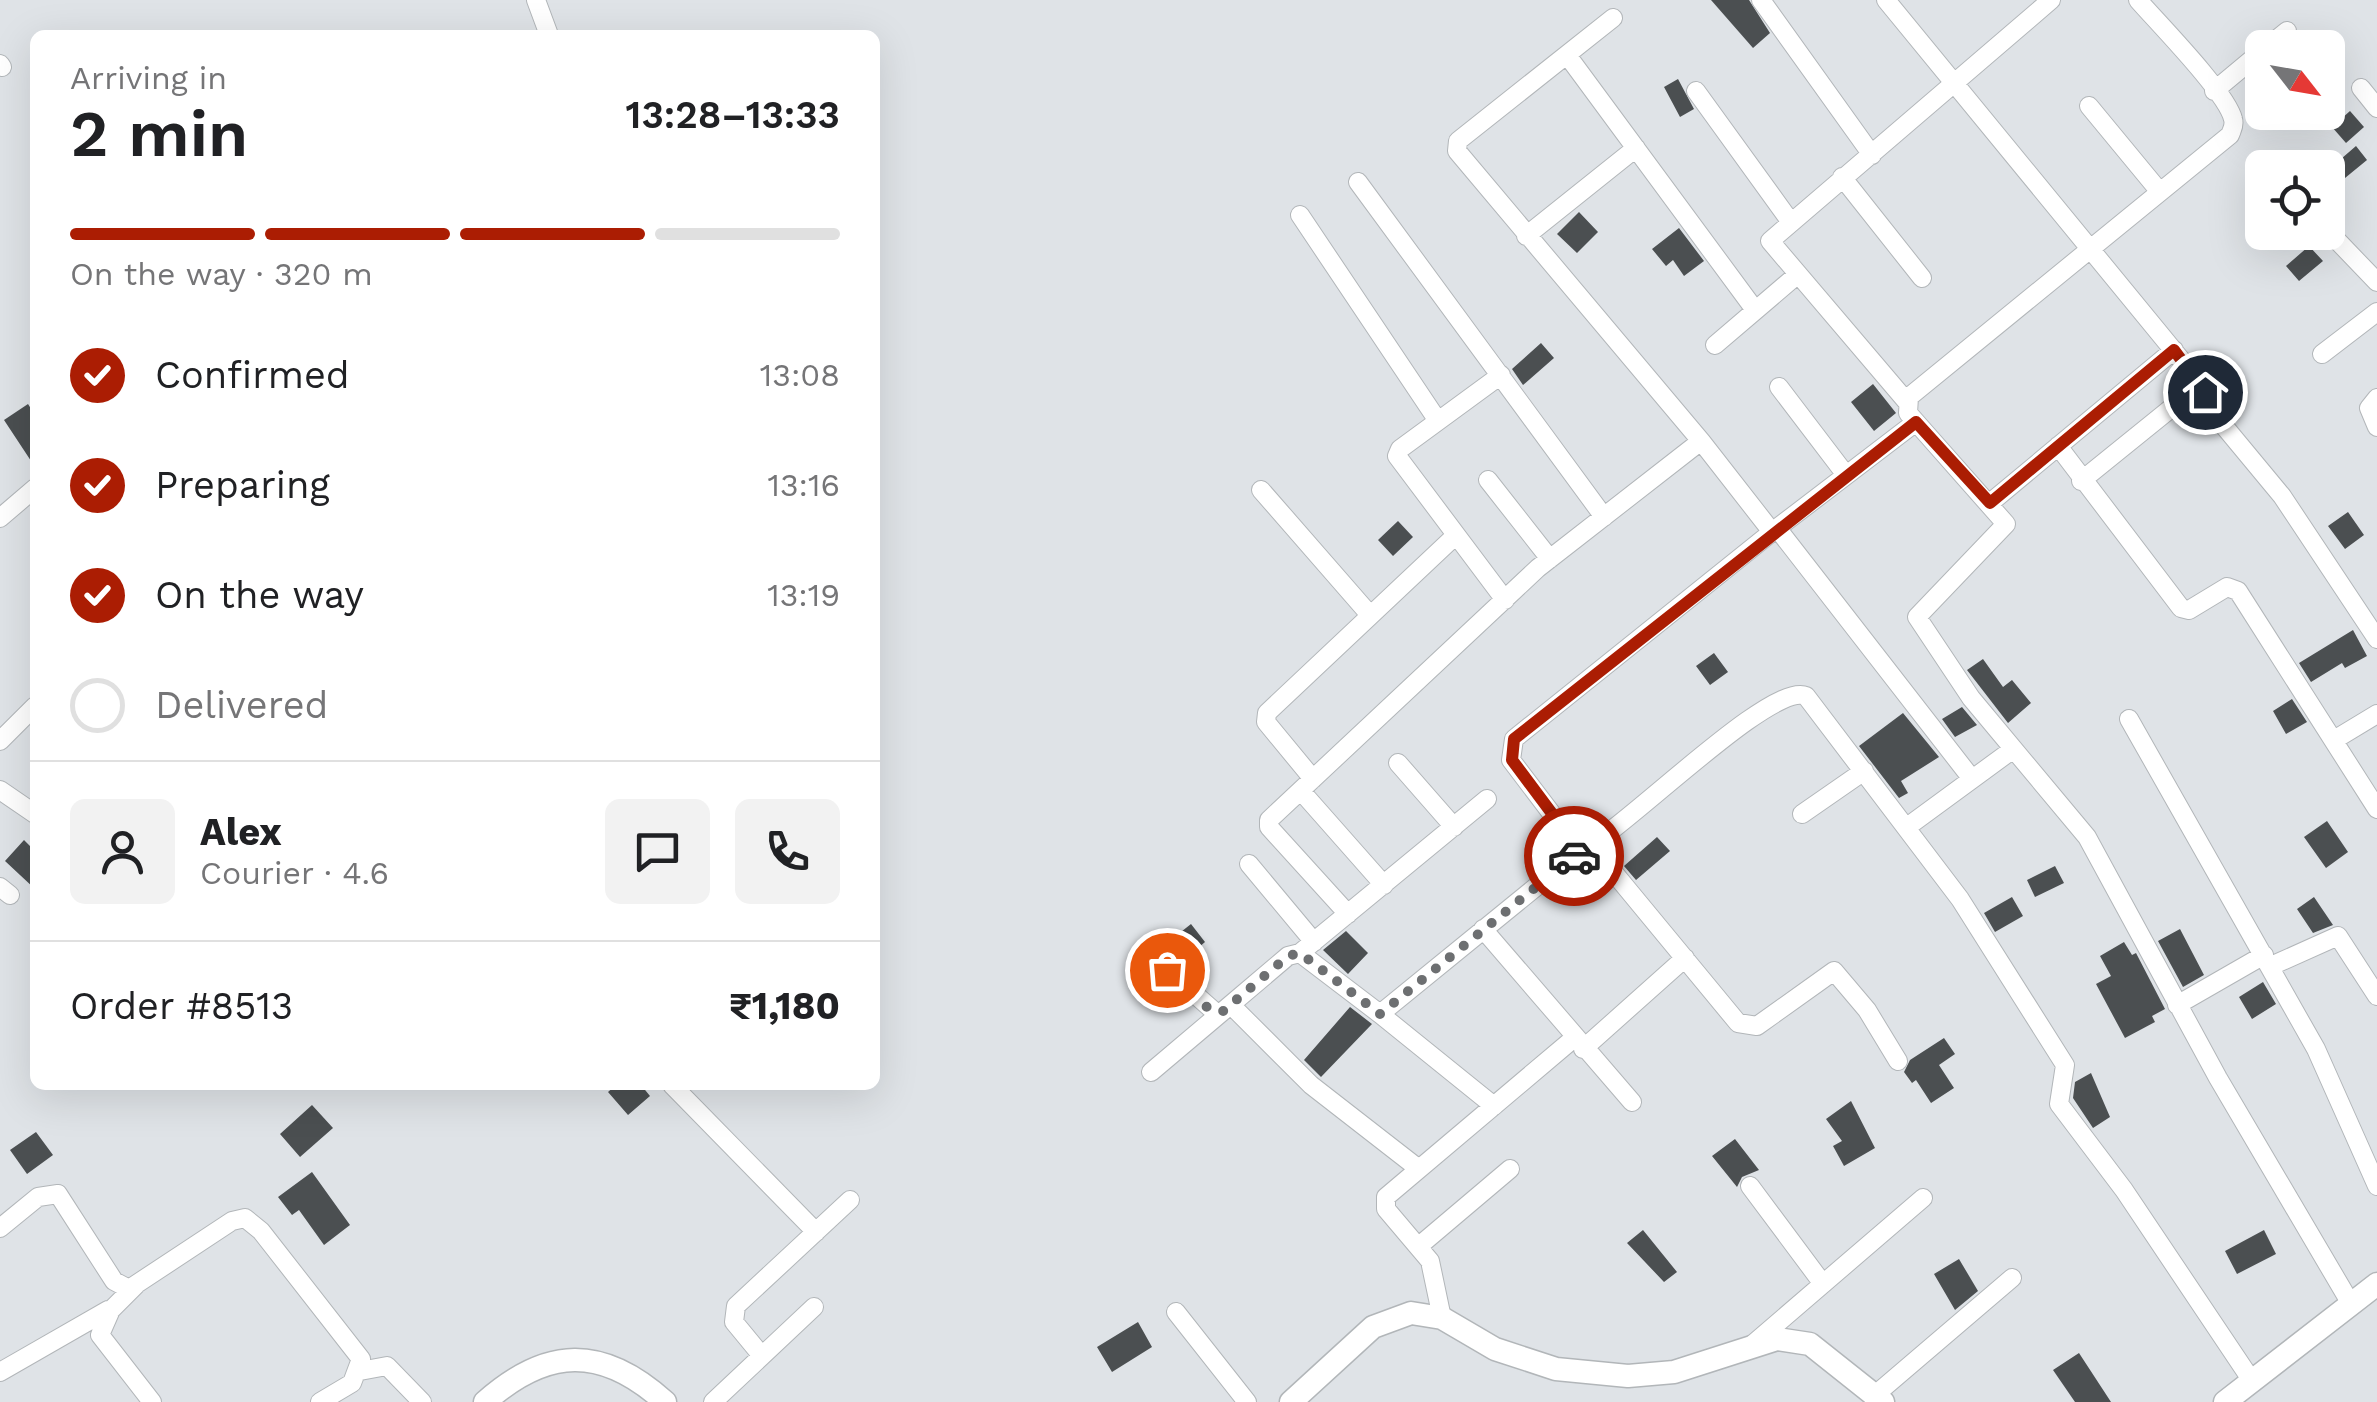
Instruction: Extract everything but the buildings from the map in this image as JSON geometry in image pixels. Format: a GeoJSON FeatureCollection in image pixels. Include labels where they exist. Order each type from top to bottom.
{"type":"FeatureCollection","features":[{"type":"Feature","properties":{"kind":"street"},"geometry":{"type":"LineString","coordinates":[[536,0],[547,30]]}},
{"type":"Feature","properties":{"kind":"street"},"geometry":{"type":"LineString","coordinates":[[1761,0],[1872,155]]}},
{"type":"Feature","properties":{"kind":"street"},"geometry":{"type":"LineString","coordinates":[[1886,0],[2201,384],[2214,414],[2282,496],[2377,639]]}},
{"type":"Feature","properties":{"kind":"street"},"geometry":{"type":"LineString","coordinates":[[2051,0],[1770,242],[1908,402],[1908,413],[2004,517],[2003,530],[1916,617],[1934,648],[2012,750],[2087,837],[2177,1005],[2351,1304]]}},
{"type":"Feature","properties":{"kind":"street"},"geometry":{"type":"LineString","coordinates":[[1908,402],[2230,135],[2233,117],[2138,0]]}},
{"type":"Feature","properties":{"kind":"street"},"geometry":{"type":"LineString","coordinates":[[1614,18],[1456,146],[1526,236],[1701,440],[1972,779]]}},
{"type":"Feature","properties":{"kind":"street"},"geometry":{"type":"LineString","coordinates":[[1567,55],[1756,310]]}},
{"type":"Feature","properties":{"kind":"street"},"geometry":{"type":"LineString","coordinates":[[2214,91],[2245,65]]}},
{"type":"Feature","properties":{"kind":"street"},"geometry":{"type":"LineString","coordinates":[[2361,88],[2377,108]]}},
{"type":"Feature","properties":{"kind":"street"},"geometry":{"type":"LineString","coordinates":[[1696,92],[1790,221]]}},
{"type":"Feature","properties":{"kind":"street"},"geometry":{"type":"LineString","coordinates":[[2088,106],[2160,192]]}},
{"type":"Feature","properties":{"kind":"street"},"geometry":{"type":"LineString","coordinates":[[1526,236],[1636,148]]}},
{"type":"Feature","properties":{"kind":"street"},"geometry":{"type":"LineString","coordinates":[[1842,177],[1922,278]]}},
{"type":"Feature","properties":{"kind":"street"},"geometry":{"type":"LineString","coordinates":[[1358,182],[1604,516]]}},
{"type":"Feature","properties":{"kind":"street"},"geometry":{"type":"LineString","coordinates":[[1300,215],[1438,421]]}},
{"type":"Feature","properties":{"kind":"street"},"geometry":{"type":"LineString","coordinates":[[2345,249],[2377,282]]}},
{"type":"Feature","properties":{"kind":"street"},"geometry":{"type":"LineString","coordinates":[[1715,345],[1796,275]]}},
{"type":"Feature","properties":{"kind":"street"},"geometry":{"type":"LineString","coordinates":[[2322,354],[2377,312]]}},
{"type":"Feature","properties":{"kind":"street"},"geometry":{"type":"LineString","coordinates":[[1990,503],[2174,350]]}},
{"type":"Feature","properties":{"kind":"street"},"geometry":{"type":"LineString","coordinates":[[1501,375],[1397,456],[1505,600]]}},
{"type":"Feature","properties":{"kind":"street"},"geometry":{"type":"LineString","coordinates":[[2081,482],[2201,384]]}},
{"type":"Feature","properties":{"kind":"street"},"geometry":{"type":"LineString","coordinates":[[1778,388],[1846,475]]}},
{"type":"Feature","properties":{"kind":"street"},"geometry":{"type":"LineString","coordinates":[[2377,398],[2369,408],[2377,427]]}},
{"type":"Feature","properties":{"kind":"street"},"geometry":{"type":"LineString","coordinates":[[1898,1061],[1840,974],[1826,972],[1757,1026],[1738,1023],[1512,760],[1514,739],[1774,530],[1916,422]]}},
{"type":"Feature","properties":{"kind":"street"},"geometry":{"type":"LineString","coordinates":[[1348,914],[1269,827],[1269,820],[1550,559],[1701,440]]}},
{"type":"Feature","properties":{"kind":"street"},"geometry":{"type":"LineString","coordinates":[[2058,446],[2081,482],[2181,608],[2190,610],[2227,587],[2238,591],[2377,809]]}},
{"type":"Feature","properties":{"kind":"street"},"geometry":{"type":"LineString","coordinates":[[1488,480],[1550,559]]}},
{"type":"Feature","properties":{"kind":"street"},"geometry":{"type":"LineString","coordinates":[[1261,490],[1370,615]]}},
{"type":"Feature","properties":{"kind":"street"},"geometry":{"type":"LineString","coordinates":[[0,518],[30,492]]}},
{"type":"Feature","properties":{"kind":"street"},"geometry":{"type":"LineString","coordinates":[[1384,884],[1307,785],[1265,717],[1455,536]]}},
{"type":"Feature","properties":{"kind":"street"},"geometry":{"type":"LineString","coordinates":[[1380,1014],[1704,753],[1788,694],[1806,696],[1960,899],[2065,1065],[2059,1104],[2124,1190],[2252,1381]]}},
{"type":"Feature","properties":{"kind":"street"},"geometry":{"type":"LineString","coordinates":[[0,741],[30,711]]}},
{"type":"Feature","properties":{"kind":"street"},"geometry":{"type":"LineString","coordinates":[[2334,740],[2377,714]]}},
{"type":"Feature","properties":{"kind":"street"},"geometry":{"type":"LineString","coordinates":[[2129,718],[2329,1074],[2377,1186]]}},
{"type":"Feature","properties":{"kind":"street"},"geometry":{"type":"LineString","coordinates":[[1907,827],[2012,750]]}},
{"type":"Feature","properties":{"kind":"street"},"geometry":{"type":"LineString","coordinates":[[1398,763],[1454,827]]}},
{"type":"Feature","properties":{"kind":"street"},"geometry":{"type":"LineString","coordinates":[[1802,814],[1864,771]]}},
{"type":"Feature","properties":{"kind":"street"},"geometry":{"type":"LineString","coordinates":[[0,790],[30,811]]}},
{"type":"Feature","properties":{"kind":"street"},"geometry":{"type":"LineString","coordinates":[[1152,1072],[1288,956],[1307,948],[1487,799]]}},
{"type":"Feature","properties":{"kind":"street"},"geometry":{"type":"LineString","coordinates":[[1248,864],[1307,948],[1380,1014],[1494,1106]]}},
{"type":"Feature","properties":{"kind":"street"},"geometry":{"type":"LineString","coordinates":[[1483,929],[1578,1044],[1632,1102]]}},
{"type":"Feature","properties":{"kind":"street"},"geometry":{"type":"LineString","coordinates":[[2177,1005],[2267,961],[2338,936],[2377,996]]}},
{"type":"Feature","properties":{"kind":"street"},"geometry":{"type":"LineString","coordinates":[[1147,952],[1208,1008],[1227,1009],[1311,1085],[1420,1169]]}},
{"type":"Feature","properties":{"kind":"street"},"geometry":{"type":"LineString","coordinates":[[1442,1318],[1437,1276],[1419,1246],[1384,1203],[1494,1106],[1684,958]]}},
{"type":"Feature","properties":{"kind":"street"},"geometry":{"type":"LineString","coordinates":[[677,1090],[816,1232]]}},
{"type":"Feature","properties":{"kind":"street"},"geometry":{"type":"LineString","coordinates":[[1419,1246],[1510,1170]]}},
{"type":"Feature","properties":{"kind":"street"},"geometry":{"type":"LineString","coordinates":[[1750,1186],[1823,1284]]}},
{"type":"Feature","properties":{"kind":"street"},"geometry":{"type":"LineString","coordinates":[[0,1228],[38,1198],[58,1194],[120,1288],[136,1285]]}},
{"type":"Feature","properties":{"kind":"street"},"geometry":{"type":"LineString","coordinates":[[1748,1348],[1923,1198]]}},
{"type":"Feature","properties":{"kind":"street"},"geometry":{"type":"LineString","coordinates":[[762,1356],[734,1322],[736,1306],[850,1200]]}},
{"type":"Feature","properties":{"kind":"street"},"geometry":{"type":"LineString","coordinates":[[152,1402],[100,1335],[101,1325],[136,1285],[232,1220],[245,1218],[261,1231],[358,1352],[360,1371],[352,1383],[320,1402]]}},
{"type":"Feature","properties":{"kind":"street"},"geometry":{"type":"LineString","coordinates":[[1291,1402],[1373,1328],[1411,1313],[1442,1318],[1495,1349],[1556,1369],[1628,1376],[1674,1372],[1776,1339],[1810,1344],[1879,1398],[2012,1278]]}},
{"type":"Feature","properties":{"kind":"street"},"geometry":{"type":"LineString","coordinates":[[2225,1402],[2377,1284]]}},
{"type":"Feature","properties":{"kind":"street"},"geometry":{"type":"LineString","coordinates":[[0,1372],[116,1306]]}},
{"type":"Feature","properties":{"kind":"street"},"geometry":{"type":"LineString","coordinates":[[713,1402],[814,1306]]}},
{"type":"Feature","properties":{"kind":"street"},"geometry":{"type":"LineString","coordinates":[[1176,1312],[1247,1402]]}},
{"type":"Feature","properties":{"kind":"street"},"geometry":{"type":"LineString","coordinates":[[485,1402],[541,1363],[574,1360],[610,1364],[664,1402]]}},
{"type":"Feature","properties":{"kind":"street"},"geometry":{"type":"LineString","coordinates":[[360,1371],[387,1366],[422,1402]]}},
{"type":"Feature","properties":{"kind":"way so far"},"geometry":{"type":"LineString","coordinates":[[1167,970],[1208,1008],[1222,1012],[1288,956],[1300,953],[1312,958],[1374,1013],[1380,1014],[1574,856]]}},
{"type":"Feature","properties":{"kind":"route"},"geometry":{"type":"LineString","coordinates":[[1574,856],[1580,851],[1512,760],[1514,739],[1916,422],[1990,503],[2174,350],[2205,392]]}}]}
